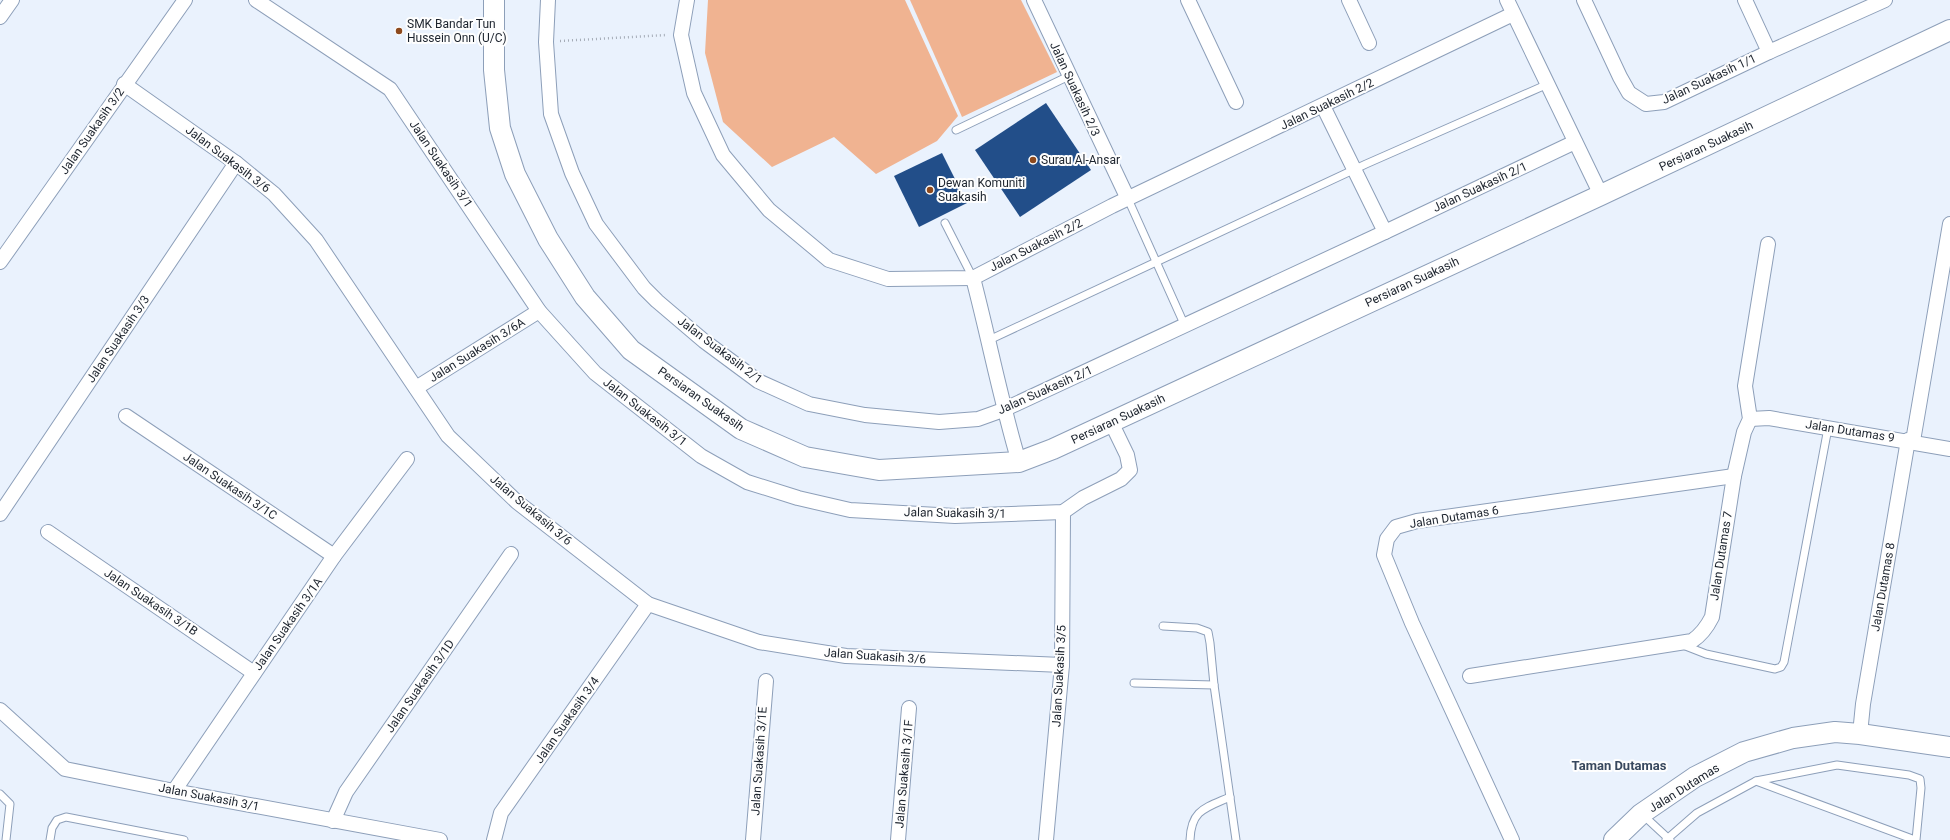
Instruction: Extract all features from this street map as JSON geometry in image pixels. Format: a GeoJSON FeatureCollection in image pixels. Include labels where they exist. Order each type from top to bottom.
{"type":"FeatureCollection","features":[{"type":"Feature","properties":{"kind":"street"},"geometry":{"type":"LineString","coordinates":[[0,16],[12,0]]}},
{"type":"Feature","properties":{"kind":"street","name":"Jalan Suakasih 3/2"},"geometry":{"type":"LineString","coordinates":[[0,262],[184,0]]}},
{"type":"Feature","properties":{"kind":"street","name":"Jalan Suakasih 3/1"},"geometry":{"type":"LineString","coordinates":[[256,0],[390,89],[539,311],[596,373],[701,456],[747,482],[798,498],[850,510],[955,516],[1063,512]]}},
{"type":"Feature","properties":{"kind":"street","name":"Persiaran Suakasih"},"geometry":{"type":"LineString","coordinates":[[494,0],[494,70],[500,128],[515,174],[548,239],[584,297],[631,350],[742,429],[805,457],[879,470],[1019,462],[1053,449],[1601,195],[1950,30]]}},
{"type":"Feature","properties":{"kind":"street","name":"Jalan Suakasih 2/1"},"geometry":{"type":"LineString","coordinates":[[548,0],[546,42],[551,114],[572,173],[596,224],[644,288],[704,341],[758,381],[809,404],[866,415],[939,422],[978,418],[1003,410],[1576,142]]}},
{"type":"Feature","properties":{"kind":"street","name":"Jalan Suakasih 2/2"},"geometry":{"type":"LineString","coordinates":[[687,0],[681,35],[694,93],[723,155],[769,210],[829,260],[888,278],[973,278],[1112,206],[1513,14]]}},
{"type":"Feature","properties":{"kind":"street","name":"Jalan Suakasih 2/3"},"geometry":{"type":"LineString","coordinates":[[1034,0],[1128,199]]}},
{"type":"Feature","properties":{"kind":"street"},"geometry":{"type":"LineString","coordinates":[[1188,0],[1236,102]]}},
{"type":"Feature","properties":{"kind":"street"},"geometry":{"type":"LineString","coordinates":[[1349,0],[1369,43]]}},
{"type":"Feature","properties":{"kind":"street"},"geometry":{"type":"LineString","coordinates":[[1507,0],[1601,195]]}},
{"type":"Feature","properties":{"kind":"street","name":"Jalan Suakasih 1/1"},"geometry":{"type":"LineString","coordinates":[[1584,0],[1626,88],[1629,93],[1646,104],[1664,102],[1769,52],[1885,0]]}},
{"type":"Feature","properties":{"kind":"street"},"geometry":{"type":"LineString","coordinates":[[1745,0],[1769,52]]}},
{"type":"Feature","properties":{"kind":"street","name":"Jalan Suakasih 3/6"},"geometry":{"type":"LineString","coordinates":[[124,84],[236,163],[274,194],[316,240],[448,436],[517,502],[648,604],[759,642],[846,656],[1062,665]]}},
{"type":"Feature","properties":{"kind":"street"},"geometry":{"type":"LineString","coordinates":[[1323,106],[1385,232]]}},
{"type":"Feature","properties":{"kind":"street","name":"Jalan Suakasih 3/3"},"geometry":{"type":"LineString","coordinates":[[0,514],[236,163]]}},
{"type":"Feature","properties":{"kind":"street","name":"Jalan Dutamas 8"},"geometry":{"type":"LineString","coordinates":[[1860,734],[1862,704],[1950,224]]}},
{"type":"Feature","properties":{"kind":"street","name":"Jalan Dutamas 7"},"geometry":{"type":"LineString","coordinates":[[1470,676],[1692,641],[1700,636],[1712,617],[1734,476],[1744,432],[1750,419],[1745,386],[1768,244]]}},
{"type":"Feature","properties":{"kind":"street"},"geometry":{"type":"LineString","coordinates":[[973,278],[989,340],[1003,410],[1019,462]]}},
{"type":"Feature","properties":{"kind":"street","name":"Jalan Suakasih 3/6A"},"geometry":{"type":"LineString","coordinates":[[416,388],[539,311]]}},
{"type":"Feature","properties":{"kind":"street","name":"Jalan Suakasih 3/1C"},"geometry":{"type":"LineString","coordinates":[[126,416],[334,556]]}},
{"type":"Feature","properties":{"kind":"street","name":"Jalan Dutamas 9"},"geometry":{"type":"LineString","coordinates":[[1750,419],[1769,418],[1911,441],[1950,449]]}},
{"type":"Feature","properties":{"kind":"street"},"geometry":{"type":"LineString","coordinates":[[1063,512],[1083,498],[1122,479],[1130,470],[1127,456],[1111,422]]}},
{"type":"Feature","properties":{"kind":"street","name":"Jalan Suakasih 3/1A"},"geometry":{"type":"LineString","coordinates":[[174,791],[334,556],[407,460]]}},
{"type":"Feature","properties":{"kind":"street","name":"Jalan Dutamas 6"},"geometry":{"type":"LineString","coordinates":[[1512,840],[1461,725],[1412,623],[1384,555],[1387,539],[1396,527],[1417,521],[1734,476]]}},
{"type":"Feature","properties":{"kind":"street","name":"Jalan Suakasih 3/5"},"geometry":{"type":"LineString","coordinates":[[1046,840],[1062,665],[1063,512]]}},
{"type":"Feature","properties":{"kind":"street","name":"Jalan Suakasih 3/1B"},"geometry":{"type":"LineString","coordinates":[[48,532],[254,673]]}},
{"type":"Feature","properties":{"kind":"street","name":"Jalan Suakasih 3/1D"},"geometry":{"type":"LineString","coordinates":[[333,821],[346,792],[511,554]]}},
{"type":"Feature","properties":{"kind":"street","name":"Jalan Suakasih 3/4"},"geometry":{"type":"LineString","coordinates":[[494,840],[501,814],[648,604]]}},
{"type":"Feature","properties":{"kind":"street","name":"Jalan Suakasih 3/1E"},"geometry":{"type":"LineString","coordinates":[[753,840],[766,682]]}},
{"type":"Feature","properties":{"kind":"street","name":"Jalan Suakasih 3/1F"},"geometry":{"type":"LineString","coordinates":[[898,840],[909,708]]}},
{"type":"Feature","properties":{"kind":"street","name":"Jalan Suakasih 3/1"},"geometry":{"type":"LineString","coordinates":[[0,710],[65,769],[174,791],[440,840]]}},
{"type":"Feature","properties":{"kind":"street","name":"Jalan Dutamas"},"geometry":{"type":"LineString","coordinates":[[1614,840],[1641,814],[1695,778],[1744,752],[1793,738],[1835,732],[1860,734],[1950,747]]}},
{"type":"Feature","properties":{"kind":"lane"},"geometry":{"type":"LineString","coordinates":[[956,130],[1069,76]]}},
{"type":"Feature","properties":{"kind":"lane"},"geometry":{"type":"LineString","coordinates":[[989,340],[1355,170],[1548,84]]}},
{"type":"Feature","properties":{"kind":"lane"},"geometry":{"type":"LineString","coordinates":[[1128,199],[1185,326]]}},
{"type":"Feature","properties":{"kind":"lane"},"geometry":{"type":"LineString","coordinates":[[945,223],[973,278]]}},
{"type":"Feature","properties":{"kind":"lane"},"geometry":{"type":"LineString","coordinates":[[1679,643],[1706,654],[1775,668],[1781,667],[1784,662],[1828,428]]}},
{"type":"Feature","properties":{"kind":"lane"},"geometry":{"type":"LineString","coordinates":[[1163,626],[1197,628],[1208,632],[1236,840]]}},
{"type":"Feature","properties":{"kind":"lane"},"geometry":{"type":"LineString","coordinates":[[1134,683],[1214,685]]}},
{"type":"Feature","properties":{"kind":"lane"},"geometry":{"type":"LineString","coordinates":[[1641,814],[1668,840],[1697,813],[1756,781],[1837,766],[1909,775],[1920,779],[1921,788],[1916,840],[1756,781]]}},
{"type":"Feature","properties":{"kind":"lane"},"geometry":{"type":"LineString","coordinates":[[0,794],[10,804],[6,840]]}},
{"type":"Feature","properties":{"kind":"lane"},"geometry":{"type":"LineString","coordinates":[[1190,840],[1194,818],[1202,809],[1230,797]]}},
{"type":"Feature","properties":{"kind":"lane"},"geometry":{"type":"LineString","coordinates":[[50,840],[52,828],[57,820],[66,817],[184,840]]}},
{"type":"Feature","properties":{"kind":"path"},"geometry":{"type":"LineString","coordinates":[[546,42],[681,35]]}},
{"type":"Feature","properties":{"kind":"shaded area"},"geometry":{"type":"Polygon","coordinates":[[[708,0],[905,0],[958,116],[937,141],[876,174],[834,137],[772,167],[723,122],[705,53],[708,0]]]}},
{"type":"Feature","properties":{"kind":"shaded area"},"geometry":{"type":"Polygon","coordinates":[[[910,0],[1021,0],[1057,72],[962,117],[910,0]]]}},
{"type":"Feature","properties":{"kind":"building","name":"Surau Al-Ansar"},"geometry":{"type":"Polygon","coordinates":[[[1046,103],[1091,170],[1020,217],[975,150],[1046,103]]]}},
{"type":"Feature","properties":{"kind":"building","name":"Dewan Komuniti Suakasih"},"geometry":{"type":"Polygon","coordinates":[[[942,153],[967,203],[919,227],[894,176],[942,153]]]}},
{"type":"Feature","properties":{"kind":"place","name":"SMK Bandar Tun Hussein Onn (U/C)"},"geometry":{"type":"Point","coordinates":[399,31]}},
{"type":"Feature","properties":{"kind":"place","name":"Surau Al-Ansar"},"geometry":{"type":"Point","coordinates":[1033,160]}},
{"type":"Feature","properties":{"kind":"place","name":"Dewan Komuniti Suakasih"},"geometry":{"type":"Point","coordinates":[930,190]}},
{"type":"Feature","properties":{"kind":"district","name":"Taman Dutamas"},"geometry":{"type":"Point","coordinates":[1619,765]}}]}
